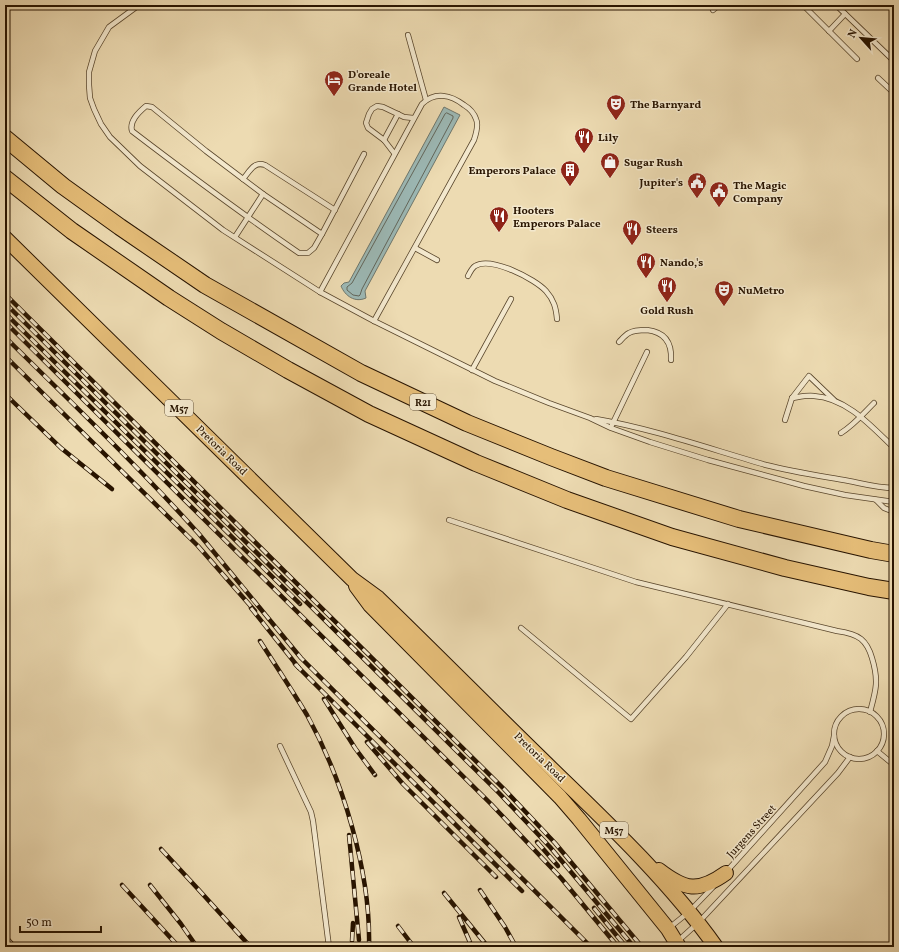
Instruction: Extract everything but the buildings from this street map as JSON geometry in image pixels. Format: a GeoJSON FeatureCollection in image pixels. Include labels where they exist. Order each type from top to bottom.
{"type":"FeatureCollection","features":[{"type":"Feature","properties":{"kind":"highway","name":"R21"},"geometry":{"type":"LineString","coordinates":[[5,138],[63,186],[205,285],[361,373],[466,423],[606,478],[739,519],[870,550],[894,554]]}},
{"type":"Feature","properties":{"kind":"highway"},"geometry":{"type":"LineString","coordinates":[[5,178],[72,231],[169,298],[221,331],[288,370],[369,414],[476,463],[567,500],[672,537],[785,568],[869,587],[894,591]]}},
{"type":"Feature","properties":{"kind":"main road","name":"Pretoria Road"},"geometry":{"type":"LineString","coordinates":[[5,238],[352,579],[378,598],[595,811],[694,917],[716,947]]}},
{"type":"Feature","properties":{"kind":"main road","name":"Pretoria Road"},"geometry":{"type":"LineString","coordinates":[[352,579],[370,605],[560,797],[668,929],[678,945]]}},
{"type":"Feature","properties":{"kind":"main road"},"geometry":{"type":"LineString","coordinates":[[633,850],[674,881],[684,885],[706,885],[726,873]]}},
{"type":"Feature","properties":{"kind":"lane"},"geometry":{"type":"LineString","coordinates":[[139,5],[109,27],[95,51],[89,72],[90,98],[94,109],[101,124],[110,137],[140,166],[223,230],[320,292],[374,321],[472,370],[542,400],[590,418],[610,428],[650,442],[744,470],[818,489],[875,500],[894,502]]}},
{"type":"Feature","properties":{"kind":"lane"},"geometry":{"type":"LineString","coordinates":[[713,10],[719,5]]}},
{"type":"Feature","properties":{"kind":"lane"},"geometry":{"type":"LineString","coordinates":[[803,5],[857,59]]}},
{"type":"Feature","properties":{"kind":"lane"},"geometry":{"type":"LineString","coordinates":[[836,5],[894,61]]}},
{"type":"Feature","properties":{"kind":"lane"},"geometry":{"type":"LineString","coordinates":[[829,31],[845,14]]}},
{"type":"Feature","properties":{"kind":"lane"},"geometry":{"type":"LineString","coordinates":[[408,35],[426,100]]}},
{"type":"Feature","properties":{"kind":"lane"},"geometry":{"type":"LineString","coordinates":[[878,78],[894,93]]}},
{"type":"Feature","properties":{"kind":"lane"},"geometry":{"type":"LineString","coordinates":[[320,292],[394,153],[422,104],[426,100],[443,95],[458,100],[469,109],[476,119],[477,124],[474,140],[374,321]]}},
{"type":"Feature","properties":{"kind":"lane"},"geometry":{"type":"LineString","coordinates":[[322,234],[263,194],[206,151],[152,107],[146,106],[132,122],[132,131],[202,185],[299,253],[308,253],[314,248],[322,234],[335,210],[364,154]]}},
{"type":"Feature","properties":{"kind":"lane"},"geometry":{"type":"LineString","coordinates":[[394,153],[384,140],[368,128],[366,123],[369,114],[372,109],[378,106],[413,118]]}},
{"type":"Feature","properties":{"kind":"lane"},"geometry":{"type":"LineString","coordinates":[[384,140],[398,114]]}},
{"type":"Feature","properties":{"kind":"lane"},"geometry":{"type":"LineString","coordinates":[[243,179],[256,164],[260,163],[335,210]]}},
{"type":"Feature","properties":{"kind":"lane"},"geometry":{"type":"LineString","coordinates":[[235,237],[263,194]]}},
{"type":"Feature","properties":{"kind":"lane"},"geometry":{"type":"LineString","coordinates":[[414,248],[437,260]]}},
{"type":"Feature","properties":{"kind":"lane"},"geometry":{"type":"LineString","coordinates":[[468,276],[474,267],[486,264],[498,264],[514,271],[546,290],[555,304],[558,320]]}},
{"type":"Feature","properties":{"kind":"lane"},"geometry":{"type":"LineString","coordinates":[[472,370],[511,299]]}},
{"type":"Feature","properties":{"kind":"lane"},"geometry":{"type":"LineString","coordinates":[[620,342],[629,333],[640,330],[655,331],[663,335],[670,345],[672,352],[671,360]]}},
{"type":"Feature","properties":{"kind":"lane"},"geometry":{"type":"LineString","coordinates":[[610,428],[647,352]]}},
{"type":"Feature","properties":{"kind":"lane"},"geometry":{"type":"LineString","coordinates":[[785,420],[792,398],[809,376],[835,401],[861,417],[894,448]]}},
{"type":"Feature","properties":{"kind":"lane"},"geometry":{"type":"LineString","coordinates":[[792,398],[814,396],[835,401]]}},
{"type":"Feature","properties":{"kind":"lane"},"geometry":{"type":"LineString","coordinates":[[841,433],[861,417],[874,403]]}},
{"type":"Feature","properties":{"kind":"lane"},"geometry":{"type":"LineString","coordinates":[[590,418],[612,422],[768,465],[868,485],[894,488]]}},
{"type":"Feature","properties":{"kind":"lane"},"geometry":{"type":"LineString","coordinates":[[875,500],[884,508],[894,512]]}},
{"type":"Feature","properties":{"kind":"lane"},"geometry":{"type":"LineString","coordinates":[[449,520],[636,582],[842,632],[861,639],[871,655],[876,676],[876,688],[870,712]]}},
{"type":"Feature","properties":{"kind":"lane"},"geometry":{"type":"LineString","coordinates":[[521,628],[631,719],[686,657],[728,604]]}},
{"type":"Feature","properties":{"kind":"lane"},"geometry":{"type":"LineString","coordinates":[[853,710],[870,712],[882,725],[884,734],[882,743],[877,751],[865,758],[857,759],[850,757],[839,749],[834,736],[837,723],[845,713],[853,710]]}},
{"type":"Feature","properties":{"kind":"lane","name":"Jurgens Street"},"geometry":{"type":"LineString","coordinates":[[678,945],[694,917],[726,873],[824,762],[832,746],[834,736]]}},
{"type":"Feature","properties":{"kind":"lane"},"geometry":{"type":"LineString","coordinates":[[280,746],[311,812],[328,947]]}},
{"type":"Feature","properties":{"kind":"lane"},"geometry":{"type":"LineString","coordinates":[[877,751],[894,765]]}},
{"type":"Feature","properties":{"kind":"lane","name":"Jurgens Street"},"geometry":{"type":"LineString","coordinates":[[668,929],[694,917],[838,773],[850,757]]}},
{"type":"Feature","properties":{"kind":"water"},"geometry":{"type":"Polygon","coordinates":[[[444,107],[460,115],[365,291],[366,298],[358,300],[351,298],[345,293],[341,286],[344,283],[349,282],[444,107]]]}},
{"type":"Feature","properties":{"kind":"railway"},"geometry":{"type":"LineString","coordinates":[[5,294],[504,789],[555,843],[642,947]]}},
{"type":"Feature","properties":{"kind":"railway"},"geometry":{"type":"LineString","coordinates":[[5,303],[499,793],[550,847],[634,947]]}},
{"type":"Feature","properties":{"kind":"railway"},"geometry":{"type":"LineString","coordinates":[[5,313],[300,604]]}},
{"type":"Feature","properties":{"kind":"railway"},"geometry":{"type":"LineString","coordinates":[[5,322],[491,804],[561,878],[618,947]]}},
{"type":"Feature","properties":{"kind":"railway"},"geometry":{"type":"LineString","coordinates":[[5,337],[104,434],[176,509],[199,534],[301,658],[591,947]]}},
{"type":"Feature","properties":{"kind":"railway"},"geometry":{"type":"LineString","coordinates":[[5,356],[198,546],[255,611]]}},
{"type":"Feature","properties":{"kind":"railway"},"geometry":{"type":"LineString","coordinates":[[5,394],[61,448],[112,489]]}},
{"type":"Feature","properties":{"kind":"railway"},"geometry":{"type":"LineString","coordinates":[[251,608],[299,668]]}},
{"type":"Feature","properties":{"kind":"railway"},"geometry":{"type":"LineString","coordinates":[[260,641],[307,715],[332,768],[343,797],[360,858],[368,918],[369,947]]}},
{"type":"Feature","properties":{"kind":"railway"},"geometry":{"type":"LineString","coordinates":[[295,664],[522,891]]}},
{"type":"Feature","properties":{"kind":"railway"},"geometry":{"type":"LineString","coordinates":[[324,699],[355,748],[375,775]]}},
{"type":"Feature","properties":{"kind":"railway"},"geometry":{"type":"LineString","coordinates":[[367,742],[403,784],[496,877]]}},
{"type":"Feature","properties":{"kind":"railway"},"geometry":{"type":"LineString","coordinates":[[349,835],[359,940]]}},
{"type":"Feature","properties":{"kind":"railway"},"geometry":{"type":"LineString","coordinates":[[537,842],[558,866]]}},
{"type":"Feature","properties":{"kind":"railway"},"geometry":{"type":"LineString","coordinates":[[161,849],[247,943]]}},
{"type":"Feature","properties":{"kind":"railway"},"geometry":{"type":"LineString","coordinates":[[122,885],[179,947]]}},
{"type":"Feature","properties":{"kind":"railway"},"geometry":{"type":"LineString","coordinates":[[150,885],[197,947]]}},
{"type":"Feature","properties":{"kind":"railway"},"geometry":{"type":"LineString","coordinates":[[480,890],[505,927],[516,947]]}},
{"type":"Feature","properties":{"kind":"railway"},"geometry":{"type":"LineString","coordinates":[[444,893],[488,947]]}},
{"type":"Feature","properties":{"kind":"railway"},"geometry":{"type":"LineString","coordinates":[[594,908],[626,947]]}},
{"type":"Feature","properties":{"kind":"railway"},"geometry":{"type":"LineString","coordinates":[[459,917],[472,947]]}},
{"type":"Feature","properties":{"kind":"railway"},"geometry":{"type":"LineString","coordinates":[[352,941],[353,923]]}},
{"type":"Feature","properties":{"kind":"railway"},"geometry":{"type":"LineString","coordinates":[[398,926],[414,947]]}},
{"type":"Feature","properties":{"kind":"railway"},"geometry":{"type":"LineString","coordinates":[[5,936],[15,947]]}},
{"type":"Feature","properties":{"kind":"place","name":"D'oreale Grande Hotel"},"geometry":{"type":"Point","coordinates":[334,97]}},
{"type":"Feature","properties":{"kind":"place","name":"The Barnyard"},"geometry":{"type":"Point","coordinates":[616,121]}},
{"type":"Feature","properties":{"kind":"place","name":"Lily"},"geometry":{"type":"Point","coordinates":[584,154]}},
{"type":"Feature","properties":{"kind":"place","name":"Sugar Rush"},"geometry":{"type":"Point","coordinates":[610,179]}},
{"type":"Feature","properties":{"kind":"place","name":"Emperors Palace"},"geometry":{"type":"Point","coordinates":[570,187]}},
{"type":"Feature","properties":{"kind":"place","name":"Jupiter's"},"geometry":{"type":"Point","coordinates":[697,199]}},
{"type":"Feature","properties":{"kind":"place","name":"The Magic Company"},"geometry":{"type":"Point","coordinates":[719,208]}},
{"type":"Feature","properties":{"kind":"place","name":"Hooters Emperors Palace"},"geometry":{"type":"Point","coordinates":[499,233]}},
{"type":"Feature","properties":{"kind":"place","name":"Steers"},"geometry":{"type":"Point","coordinates":[632,246]}},
{"type":"Feature","properties":{"kind":"place","name":"Nando,'s"},"geometry":{"type":"Point","coordinates":[646,279]}},
{"type":"Feature","properties":{"kind":"place","name":"Gold Rush"},"geometry":{"type":"Point","coordinates":[667,303]}},
{"type":"Feature","properties":{"kind":"place","name":"NuMetro"},"geometry":{"type":"Point","coordinates":[724,307]}}]}
